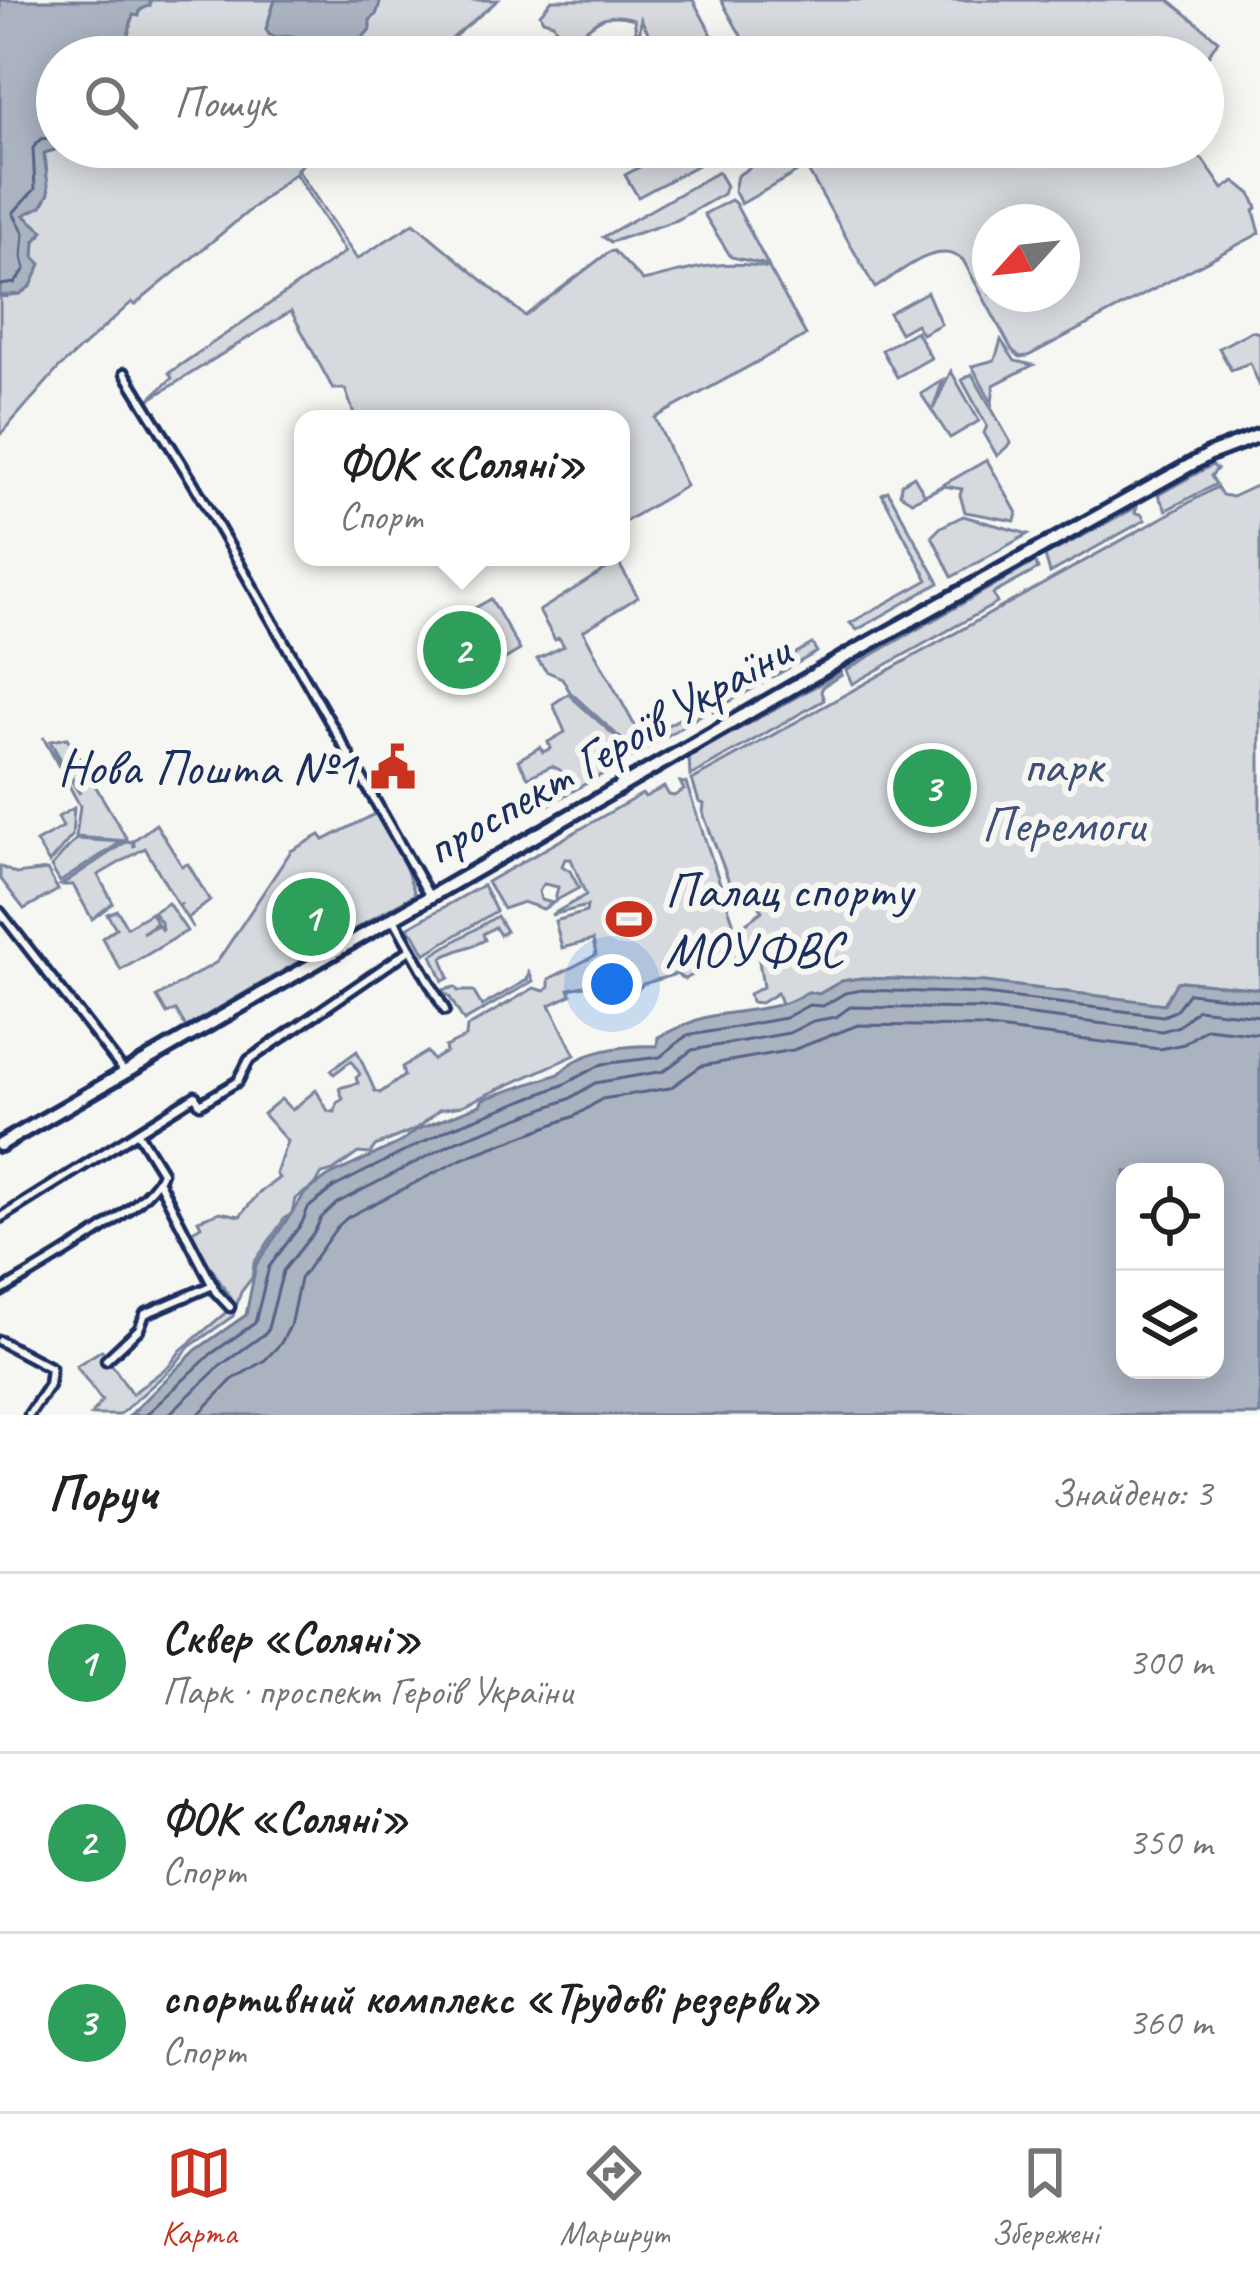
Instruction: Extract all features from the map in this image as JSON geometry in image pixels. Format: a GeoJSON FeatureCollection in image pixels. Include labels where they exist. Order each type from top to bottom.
{"type":"FeatureCollection","features":[{"type":"Feature","properties":{"kind":"highway","name":"проспект Героїв України"},"geometry":{"type":"LineString","coordinates":[[0,1145],[1138,493],[1210,454],[1260,435]]}},
{"type":"Feature","properties":{"kind":"street"},"geometry":{"type":"LineString","coordinates":[[124,373],[194,484],[430,896]]}},
{"type":"Feature","properties":{"kind":"street"},"geometry":{"type":"LineString","coordinates":[[0,912],[3,922],[124,1073]]}},
{"type":"Feature","properties":{"kind":"street"},"geometry":{"type":"LineString","coordinates":[[394,917],[445,1010]]}},
{"type":"Feature","properties":{"kind":"street"},"geometry":{"type":"LineString","coordinates":[[0,1218],[195,1096],[200,1104],[238,1082],[249,1060],[411,949]]}},
{"type":"Feature","properties":{"kind":"street"},"geometry":{"type":"LineString","coordinates":[[0,1292],[122,1215],[159,1182],[162,1172],[138,1133]]}},
{"type":"Feature","properties":{"kind":"street"},"geometry":{"type":"LineString","coordinates":[[159,1182],[213,1285],[230,1306]]}},
{"type":"Feature","properties":{"kind":"street"},"geometry":{"type":"LineString","coordinates":[[106,1360],[139,1329],[145,1314],[213,1285]]}},
{"type":"Feature","properties":{"kind":"street"},"geometry":{"type":"LineString","coordinates":[[0,1341],[48,1364],[52,1372],[29,1415]]}},
{"type":"Feature","properties":{"kind":"green space"},"geometry":{"type":"Polygon","coordinates":[[[150,0],[275,0],[266,29],[269,35],[294,36],[128,36],[133,14],[150,5],[150,0]]]}},
{"type":"Feature","properties":{"kind":"green space"},"geometry":{"type":"Polygon","coordinates":[[[381,0],[498,0],[455,36],[364,36],[370,29],[369,20],[381,0]]]}},
{"type":"Feature","properties":{"kind":"green space"},"geometry":{"type":"Polygon","coordinates":[[[552,0],[693,0],[713,36],[650,36],[641,19],[636,32],[634,19],[610,16],[577,36],[560,36],[553,23],[540,14],[552,0]]]}},
{"type":"Feature","properties":{"kind":"green space"},"geometry":{"type":"Polygon","coordinates":[[[721,0],[1169,0],[1213,36],[741,36],[721,0]]]}},
{"type":"Feature","properties":{"kind":"green space"},"geometry":{"type":"Polygon","coordinates":[[[298,168],[357,259],[414,223],[525,316],[614,251],[643,281],[721,265],[769,268],[806,335],[655,418],[686,486],[630,519],[630,410],[353,410],[345,389],[333,389],[291,311],[147,401],[172,378],[169,373],[345,252],[295,173],[135,305],[132,302],[58,369],[0,435],[0,296],[7,297],[34,257],[35,241],[41,235],[24,216],[37,204],[47,171],[298,168]]]}},
{"type":"Feature","properties":{"kind":"green space"},"geometry":{"type":"Polygon","coordinates":[[[638,168],[692,168],[638,197],[625,175],[638,168]]]}},
{"type":"Feature","properties":{"kind":"green space"},"geometry":{"type":"Polygon","coordinates":[[[749,168],[804,168],[741,204],[734,190],[737,176],[749,168]]]}},
{"type":"Feature","properties":{"kind":"green space"},"geometry":{"type":"Polygon","coordinates":[[[807,168],[1209,168],[1223,189],[1235,181],[1251,194],[1257,208],[1260,233],[1028,356],[1020,357],[1012,350],[991,312],[1080,312],[1080,204],[972,204],[972,277],[963,260],[953,254],[930,255],[875,288],[807,168]]]}},
{"type":"Feature","properties":{"kind":"green space"},"geometry":{"type":"Polygon","coordinates":[[[718,172],[726,186],[723,194],[677,220],[611,242],[603,237],[718,172]]]}},
{"type":"Feature","properties":{"kind":"green space"},"geometry":{"type":"Polygon","coordinates":[[[731,200],[768,265],[731,257],[704,214],[731,200]]]}},
{"type":"Feature","properties":{"kind":"green space"},"geometry":{"type":"Polygon","coordinates":[[[927,292],[941,324],[922,334],[916,324],[900,333],[889,313],[927,292]]]}},
{"type":"Feature","properties":{"kind":"green space"},"geometry":{"type":"Polygon","coordinates":[[[916,331],[931,358],[897,377],[882,350],[916,331]]]}},
{"type":"Feature","properties":{"kind":"green space"},"geometry":{"type":"Polygon","coordinates":[[[1251,331],[1260,333],[1260,387],[1250,363],[1231,370],[1219,348],[1251,331]]]}},
{"type":"Feature","properties":{"kind":"green space"},"geometry":{"type":"Polygon","coordinates":[[[1001,340],[1015,361],[1033,365],[994,385],[992,403],[972,366],[995,360],[1001,340]]]}},
{"type":"Feature","properties":{"kind":"green space"},"geometry":{"type":"Polygon","coordinates":[[[951,371],[979,421],[950,438],[921,394],[943,380],[933,409],[951,371]]]}},
{"type":"Feature","properties":{"kind":"green space"},"geometry":{"type":"Polygon","coordinates":[[[972,374],[1011,443],[997,456],[962,380],[972,374]]]}},
{"type":"Feature","properties":{"kind":"green space"},"geometry":{"type":"Polygon","coordinates":[[[987,460],[1017,513],[1015,521],[965,512],[962,489],[944,486],[926,494],[987,460]]]}},
{"type":"Feature","properties":{"kind":"green space"},"geometry":{"type":"Polygon","coordinates":[[[1212,465],[1217,469],[1211,476],[1216,484],[1166,510],[1158,495],[1212,465]]]}},
{"type":"Feature","properties":{"kind":"green space"},"geometry":{"type":"Polygon","coordinates":[[[914,476],[925,495],[912,501],[900,494],[901,484],[914,476]]]}},
{"type":"Feature","properties":{"kind":"green space","name":"парк Перемоги"},"geometry":{"type":"Polygon","coordinates":[[[1260,484],[1260,989],[1182,981],[1164,1004],[985,982],[861,978],[842,981],[819,994],[808,992],[782,1006],[777,993],[761,1003],[751,1002],[749,994],[763,987],[758,954],[749,948],[742,926],[762,911],[748,886],[733,892],[692,780],[1217,487],[1222,495],[1232,497],[1260,484]]]}},
{"type":"Feature","properties":{"kind":"green space"},"geometry":{"type":"Polygon","coordinates":[[[888,491],[939,583],[857,630],[850,623],[928,580],[882,494],[888,491]]]}},
{"type":"Feature","properties":{"kind":"green space"},"geometry":{"type":"Polygon","coordinates":[[[1137,507],[1135,513],[1145,520],[1050,573],[1045,556],[1137,507]]]}},
{"type":"Feature","properties":{"kind":"green space"},"geometry":{"type":"Polygon","coordinates":[[[963,516],[1028,534],[952,577],[932,536],[963,516]]]}},
{"type":"Feature","properties":{"kind":"green space"},"geometry":{"type":"Polygon","coordinates":[[[1035,562],[1038,569],[993,594],[997,603],[852,684],[846,670],[1035,562]]]}},
{"type":"Feature","properties":{"kind":"green space"},"geometry":{"type":"Polygon","coordinates":[[[620,566],[638,597],[583,631],[642,739],[701,707],[704,713],[638,754],[537,659],[564,646],[559,638],[555,640],[539,611],[606,569],[620,566]]]}},
{"type":"Feature","properties":{"kind":"green space"},"geometry":{"type":"Polygon","coordinates":[[[491,599],[520,650],[502,661],[473,609],[491,599]]]}},
{"type":"Feature","properties":{"kind":"green space"},"geometry":{"type":"Polygon","coordinates":[[[812,644],[817,652],[713,711],[708,703],[812,644]]]}},
{"type":"Feature","properties":{"kind":"green space"},"geometry":{"type":"Polygon","coordinates":[[[841,672],[823,686],[824,700],[690,776],[689,757],[841,672]]]}},
{"type":"Feature","properties":{"kind":"green space"},"geometry":{"type":"Polygon","coordinates":[[[568,694],[636,755],[545,807],[538,795],[565,780],[560,770],[552,766],[528,777],[518,760],[540,747],[543,752],[551,748],[548,742],[565,732],[553,704],[568,694]]]}},
{"type":"Feature","properties":{"kind":"green space"},"geometry":{"type":"Polygon","coordinates":[[[43,737],[80,794],[75,784],[81,775],[74,782],[50,741],[67,738],[128,841],[76,837],[80,806],[43,737]]]}},
{"type":"Feature","properties":{"kind":"green space"},"geometry":{"type":"Polygon","coordinates":[[[680,782],[686,783],[738,936],[739,963],[733,957],[684,979],[676,974],[643,984],[634,994],[629,977],[569,989],[571,995],[550,1005],[575,1055],[461,1106],[439,1110],[418,1128],[322,1174],[295,1199],[292,1214],[254,1263],[252,1278],[233,1316],[189,1347],[119,1415],[91,1415],[102,1401],[76,1366],[102,1350],[132,1394],[235,1305],[189,1233],[201,1226],[198,1220],[220,1212],[240,1216],[279,1178],[276,1174],[287,1141],[263,1114],[281,1099],[292,1110],[316,1090],[328,1111],[335,1112],[343,1099],[339,1088],[358,1083],[360,1074],[351,1061],[334,1074],[331,1070],[357,1051],[380,1093],[404,1076],[402,1067],[427,1052],[433,1060],[446,1052],[445,1047],[466,1037],[467,1027],[534,988],[545,991],[549,979],[596,955],[593,940],[562,948],[555,921],[586,912],[587,906],[551,915],[586,895],[571,859],[565,859],[562,866],[579,888],[555,901],[558,887],[544,884],[539,891],[541,900],[553,903],[543,909],[523,902],[503,909],[487,882],[642,794],[645,797],[664,787],[674,796],[684,790],[680,782]]]}},
{"type":"Feature","properties":{"kind":"green space"},"geometry":{"type":"Polygon","coordinates":[[[74,808],[72,836],[49,863],[36,842],[63,827],[58,817],[74,808]]]}},
{"type":"Feature","properties":{"kind":"green space"},"geometry":{"type":"Polygon","coordinates":[[[377,813],[401,854],[415,894],[186,1027],[176,1010],[167,1014],[157,997],[217,962],[291,851],[377,813]]]}},
{"type":"Feature","properties":{"kind":"green space"},"geometry":{"type":"Polygon","coordinates":[[[156,824],[210,901],[188,918],[193,928],[145,848],[98,875],[113,903],[92,919],[73,885],[61,885],[124,843],[132,841],[134,847],[134,840],[156,824]]]}},
{"type":"Feature","properties":{"kind":"green space"},"geometry":{"type":"Polygon","coordinates":[[[76,839],[121,842],[60,882],[51,867],[76,839]]]}},
{"type":"Feature","properties":{"kind":"green space"},"geometry":{"type":"Polygon","coordinates":[[[0,866],[16,874],[47,870],[58,890],[24,909],[0,878],[0,866]]]}},
{"type":"Feature","properties":{"kind":"green space"},"geometry":{"type":"Polygon","coordinates":[[[483,885],[496,911],[425,954],[407,928],[483,885]]]}},
{"type":"Feature","properties":{"kind":"green space"},"geometry":{"type":"Polygon","coordinates":[[[168,903],[187,931],[121,970],[102,938],[116,928],[107,914],[117,910],[127,927],[151,913],[157,923],[142,933],[158,925],[162,931],[153,912],[168,903]]]}},
{"type":"Feature","properties":{"kind":"green space"},"geometry":{"type":"Polygon","coordinates":[[[497,916],[506,931],[500,935],[495,927],[483,934],[485,940],[442,958],[449,978],[443,981],[432,955],[497,916]]]}},
{"type":"Feature","properties":{"kind":"green space"},"geometry":{"type":"Polygon","coordinates":[[[529,972],[533,981],[464,1021],[449,996],[439,991],[455,987],[473,991],[482,1006],[527,980],[529,972]]]}},
{"type":"Feature","properties":{"kind":"water"},"geometry":{"type":"Polygon","coordinates":[[[0,0],[150,0],[139,16],[133,15],[129,36],[36,36],[36,168],[46,168],[49,193],[42,206],[24,215],[43,231],[35,241],[34,257],[41,264],[31,286],[20,294],[0,296],[0,0]]]}},
{"type":"Feature","properties":{"kind":"water"},"geometry":{"type":"Polygon","coordinates":[[[275,0],[381,0],[364,36],[275,36],[266,29],[275,0]]]}},
{"type":"Feature","properties":{"kind":"water"},"geometry":{"type":"Polygon","coordinates":[[[861,978],[985,982],[1164,1004],[1182,981],[1260,989],[1260,1415],[130,1415],[196,1350],[246,1315],[256,1265],[306,1192],[329,1176],[416,1130],[480,1105],[483,1099],[559,1074],[591,1054],[657,1046],[658,1037],[697,1020],[770,1007],[808,992],[819,994],[842,981],[861,978]]]}},
{"type":"Feature","properties":{"kind":"place","name":"ФОК «Соляні»"},"geometry":{"type":"Point","coordinates":[462,650]}},
{"type":"Feature","properties":{"kind":"place","name":"Нова Пошта №1"},"geometry":{"type":"Point","coordinates":[393,767]}},
{"type":"Feature","properties":{"kind":"place","name":"спортивний комплекс «Трудові резерви»"},"geometry":{"type":"Point","coordinates":[932,788]}},
{"type":"Feature","properties":{"kind":"place","name":"Сквер «Соляні»"},"geometry":{"type":"Point","coordinates":[311,917]}},
{"type":"Feature","properties":{"kind":"place","name":"Палац спорту МОУФВС"},"geometry":{"type":"Point","coordinates":[629,919]}}]}
